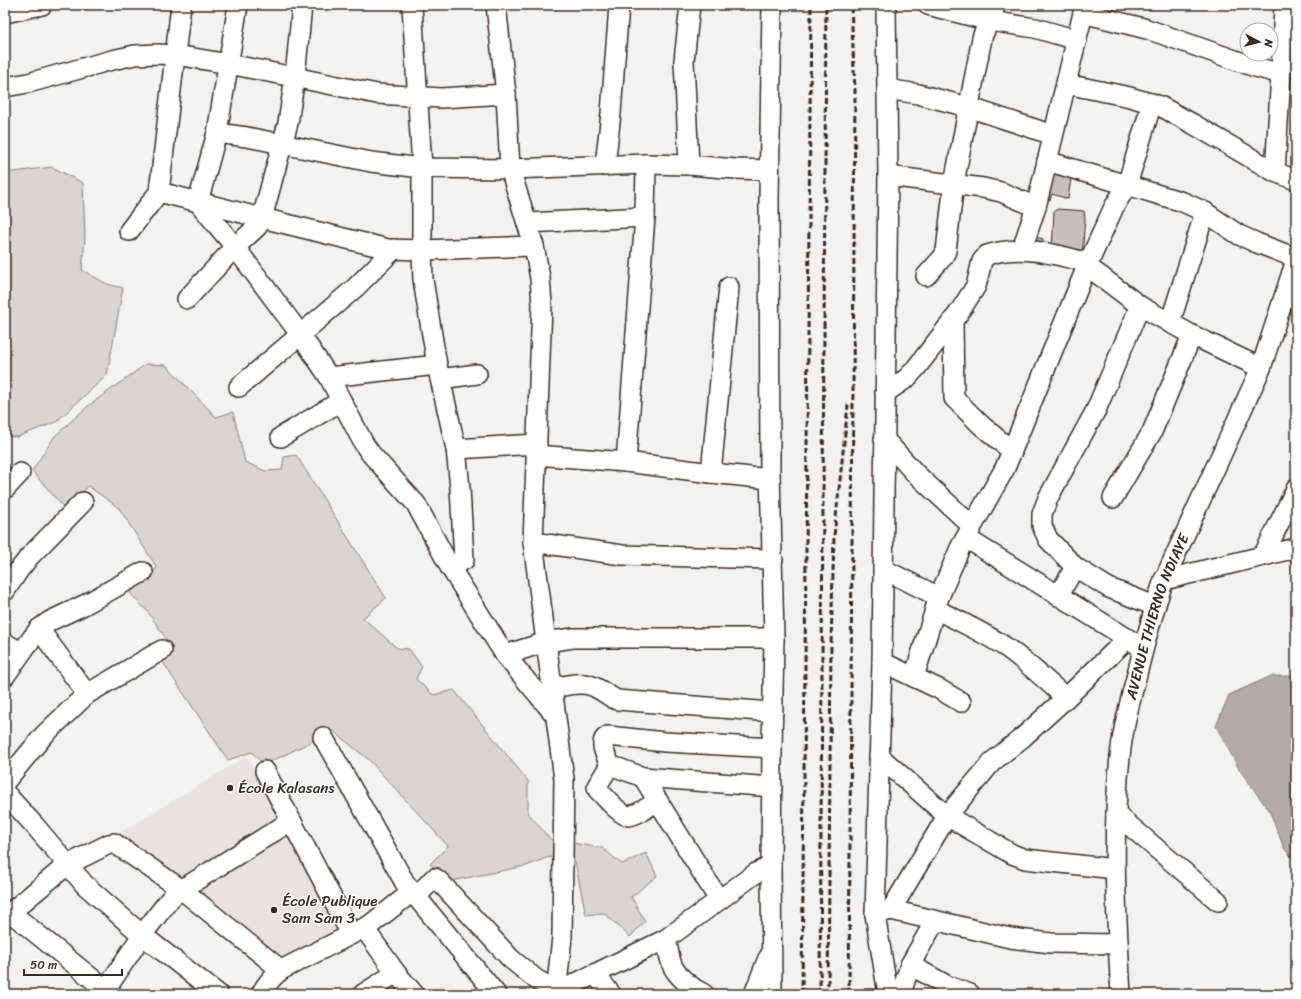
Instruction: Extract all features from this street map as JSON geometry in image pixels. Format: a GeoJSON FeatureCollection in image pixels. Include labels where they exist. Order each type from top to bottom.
{"type":"FeatureCollection","features":[{"type":"Feature","properties":{"kind":"street"},"geometry":{"type":"LineString","coordinates":[[5,13],[42,5]]}},
{"type":"Feature","properties":{"kind":"street"},"geometry":{"type":"LineString","coordinates":[[129,231],[160,192],[181,5]]}},
{"type":"Feature","properties":{"kind":"street"},"geometry":{"type":"LineString","coordinates":[[198,202],[217,133],[238,5]]}},
{"type":"Feature","properties":{"kind":"street"},"geometry":{"type":"LineString","coordinates":[[187,299],[234,247],[257,227],[262,218],[283,144],[291,105],[302,5]]}},
{"type":"Feature","properties":{"kind":"street"},"geometry":{"type":"LineString","coordinates":[[412,5],[419,97],[422,168],[423,280],[438,372],[456,449],[460,482],[464,558],[462,562],[450,567]]}},
{"type":"Feature","properties":{"kind":"street"},"geometry":{"type":"LineString","coordinates":[[496,5],[506,94],[510,168],[534,246],[540,278],[542,305],[533,542],[564,779],[562,937],[556,992]]}},
{"type":"Feature","properties":{"kind":"street"},"geometry":{"type":"LineString","coordinates":[[605,166],[619,5]]}},
{"type":"Feature","properties":{"kind":"street"},"geometry":{"type":"LineString","coordinates":[[689,165],[684,61],[690,5]]}},
{"type":"Feature","properties":{"kind":"street"},"geometry":{"type":"LineString","coordinates":[[772,5],[769,170],[770,479],[774,638],[771,866],[772,994]]}},
{"type":"Feature","properties":{"kind":"street"},"geometry":{"type":"LineString","coordinates":[[886,5],[888,176],[882,662],[879,756],[883,912],[888,994]]}},
{"type":"Feature","properties":{"kind":"street"},"geometry":{"type":"LineString","coordinates":[[928,5],[993,13],[1035,28],[1077,40]]}},
{"type":"Feature","properties":{"kind":"street"},"geometry":{"type":"LineString","coordinates":[[1274,172],[1284,5]]}},
{"type":"Feature","properties":{"kind":"street"},"geometry":{"type":"LineString","coordinates":[[1022,249],[1036,207],[1084,9],[1147,29],[1252,66],[1281,74]]}},
{"type":"Feature","properties":{"kind":"street"},"geometry":{"type":"LineString","coordinates":[[926,276],[943,257],[946,251],[954,184],[968,107],[984,30],[993,13]]}},
{"type":"Feature","properties":{"kind":"street"},"geometry":{"type":"LineString","coordinates":[[5,87],[28,83],[91,65],[135,55],[157,54],[176,55],[229,64],[377,94],[458,98],[506,94]]}},
{"type":"Feature","properties":{"kind":"street"},"geometry":{"type":"LineString","coordinates":[[1066,84],[1152,103],[1199,127],[1274,172],[1296,180]]}},
{"type":"Feature","properties":{"kind":"street"},"geometry":{"type":"LineString","coordinates":[[887,89],[918,94],[968,107],[1054,135]]}},
{"type":"Feature","properties":{"kind":"street"},"geometry":{"type":"LineString","coordinates":[[914,677],[937,603],[969,532],[1006,468],[1087,264],[1114,207],[1127,185],[1152,103]]}},
{"type":"Feature","properties":{"kind":"street"},"geometry":{"type":"LineString","coordinates":[[217,133],[247,137],[371,162],[422,168],[510,168],[646,164],[769,170]]}},
{"type":"Feature","properties":{"kind":"street"},"geometry":{"type":"LineString","coordinates":[[1047,161],[1176,200],[1205,212],[1239,235],[1296,259]]}},
{"type":"Feature","properties":{"kind":"street"},"geometry":{"type":"LineString","coordinates":[[626,462],[645,217],[646,164]]}},
{"type":"Feature","properties":{"kind":"street"},"geometry":{"type":"LineString","coordinates":[[888,176],[954,184],[1001,192],[1036,207]]}},
{"type":"Feature","properties":{"kind":"street"},"geometry":{"type":"LineString","coordinates":[[160,192],[382,248],[422,250],[534,246]]}},
{"type":"Feature","properties":{"kind":"street"},"geometry":{"type":"LineString","coordinates":[[198,202],[300,334],[329,377],[364,444],[371,454],[416,504],[450,567],[505,655],[555,716]]}},
{"type":"Feature","properties":{"kind":"street"},"geometry":{"type":"LineString","coordinates":[[1170,323],[1205,212]]}},
{"type":"Feature","properties":{"kind":"street"},"geometry":{"type":"LineString","coordinates":[[527,223],[645,217]]}},
{"type":"Feature","properties":{"kind":"street"},"geometry":{"type":"LineString","coordinates":[[239,387],[355,288],[394,249]]}},
{"type":"Feature","properties":{"kind":"street"},"geometry":{"type":"LineString","coordinates":[[885,393],[907,378],[916,368],[968,300],[976,286],[984,257],[992,253],[1022,249],[1051,253],[1087,264],[1140,306],[1192,335],[1261,368]]}},
{"type":"Feature","properties":{"kind":"street","name":"AVENUE THIERNO NDIAYE"},"geometry":{"type":"LineString","coordinates":[[1121,994],[1115,870],[1116,814],[1121,746],[1128,709],[1135,644],[1155,606],[1164,580],[1261,368],[1291,296],[1296,259]]}},
{"type":"Feature","properties":{"kind":"street"},"geometry":{"type":"LineString","coordinates":[[711,473],[730,287]]}},
{"type":"Feature","properties":{"kind":"street"},"geometry":{"type":"LineString","coordinates":[[1140,306],[1096,410],[1048,498],[1042,514],[1042,526],[1048,539],[1075,567],[1109,588],[1155,606]]}},
{"type":"Feature","properties":{"kind":"street"},"geometry":{"type":"LineString","coordinates":[[953,320],[954,398],[981,425],[1012,451]]}},
{"type":"Feature","properties":{"kind":"street"},"geometry":{"type":"LineString","coordinates":[[1113,498],[1152,432],[1192,335]]}},
{"type":"Feature","properties":{"kind":"street"},"geometry":{"type":"LineString","coordinates":[[329,377],[438,372],[477,374]]}},
{"type":"Feature","properties":{"kind":"street"},"geometry":{"type":"LineString","coordinates":[[281,437],[341,401]]}},
{"type":"Feature","properties":{"kind":"street"},"geometry":{"type":"LineString","coordinates":[[883,912],[947,816],[992,762],[1022,738],[1066,698],[1135,644],[1058,596],[969,532],[884,439]]}},
{"type":"Feature","properties":{"kind":"street"},"geometry":{"type":"LineString","coordinates":[[456,449],[537,449],[711,473],[770,479]]}},
{"type":"Feature","properties":{"kind":"street"},"geometry":{"type":"LineString","coordinates":[[5,489],[20,473]]}},
{"type":"Feature","properties":{"kind":"street"},"geometry":{"type":"LineString","coordinates":[[1263,556],[1296,489]]}},
{"type":"Feature","properties":{"kind":"street"},"geometry":{"type":"LineString","coordinates":[[5,591],[30,556],[83,502]]}},
{"type":"Feature","properties":{"kind":"street"},"geometry":{"type":"LineString","coordinates":[[533,542],[622,556],[773,559]]}},
{"type":"Feature","properties":{"kind":"street"},"geometry":{"type":"LineString","coordinates":[[1164,580],[1296,548]]}},
{"type":"Feature","properties":{"kind":"street"},"geometry":{"type":"LineString","coordinates":[[1058,596],[1075,567]]}},
{"type":"Feature","properties":{"kind":"street"},"geometry":{"type":"LineString","coordinates":[[883,569],[1007,648],[1066,698]]}},
{"type":"Feature","properties":{"kind":"street"},"geometry":{"type":"LineString","coordinates":[[5,676],[39,629],[50,621],[84,605],[143,572]]}},
{"type":"Feature","properties":{"kind":"street"},"geometry":{"type":"LineString","coordinates":[[39,629],[87,694]]}},
{"type":"Feature","properties":{"kind":"street"},"geometry":{"type":"LineString","coordinates":[[505,655],[546,642],[573,638],[774,638]]}},
{"type":"Feature","properties":{"kind":"street"},"geometry":{"type":"LineString","coordinates":[[5,643],[21,652]]}},
{"type":"Feature","properties":{"kind":"street"},"geometry":{"type":"LineString","coordinates":[[5,782],[44,735],[87,694],[162,650]]}},
{"type":"Feature","properties":{"kind":"street"},"geometry":{"type":"LineString","coordinates":[[882,662],[939,689],[960,702]]}},
{"type":"Feature","properties":{"kind":"street"},"geometry":{"type":"LineString","coordinates":[[552,688],[584,684],[595,687],[617,700],[773,712]]}},
{"type":"Feature","properties":{"kind":"street"},"geometry":{"type":"LineString","coordinates":[[772,748],[665,742],[608,736],[603,740],[603,747],[610,765],[643,777],[772,787]]}},
{"type":"Feature","properties":{"kind":"street"},"geometry":{"type":"LineString","coordinates":[[323,737],[405,883],[496,994]]}},
{"type":"Feature","properties":{"kind":"street"},"geometry":{"type":"LineString","coordinates":[[879,756],[947,816],[1012,854],[1025,859],[1115,870]]}},
{"type":"Feature","properties":{"kind":"street"},"geometry":{"type":"LineString","coordinates":[[610,765],[597,786],[598,790],[623,815],[634,815],[658,801]]}},
{"type":"Feature","properties":{"kind":"street"},"geometry":{"type":"LineString","coordinates":[[265,771],[291,821],[358,931],[414,994]]}},
{"type":"Feature","properties":{"kind":"street"},"geometry":{"type":"LineString","coordinates":[[643,777],[719,900]]}},
{"type":"Feature","properties":{"kind":"street"},"geometry":{"type":"LineString","coordinates":[[5,793],[85,885],[142,936],[218,994]]}},
{"type":"Feature","properties":{"kind":"street"},"geometry":{"type":"LineString","coordinates":[[1116,814],[1218,900]]}},
{"type":"Feature","properties":{"kind":"street"},"geometry":{"type":"LineString","coordinates":[[280,970],[181,889],[114,844],[109,844],[67,865],[8,914],[107,993],[142,936],[170,899],[181,889],[291,821]]}},
{"type":"Feature","properties":{"kind":"street"},"geometry":{"type":"LineString","coordinates":[[556,992],[666,939],[756,873],[771,866]]}},
{"type":"Feature","properties":{"kind":"street"},"geometry":{"type":"LineString","coordinates":[[261,994],[269,981],[280,970],[370,924],[414,895],[435,878],[511,959],[537,980],[556,992]]}},
{"type":"Feature","properties":{"kind":"street"},"geometry":{"type":"LineString","coordinates":[[883,912],[973,928],[1010,938],[1031,941],[1051,943],[1118,944]]}},
{"type":"Feature","properties":{"kind":"street"},"geometry":{"type":"LineString","coordinates":[[901,994],[910,965],[936,921]]}},
{"type":"Feature","properties":{"kind":"street"},"geometry":{"type":"LineString","coordinates":[[666,939],[672,966],[679,976],[699,992],[704,994]]}},
{"type":"Feature","properties":{"kind":"street"},"geometry":{"type":"LineString","coordinates":[[754,994],[772,948]]}},
{"type":"Feature","properties":{"kind":"street"},"geometry":{"type":"LineString","coordinates":[[910,965],[948,986],[970,994]]}},
{"type":"Feature","properties":{"kind":"street"},"geometry":{"type":"LineString","coordinates":[[363,994],[396,973]]}},
{"type":"Feature","properties":{"kind":"street"},"geometry":{"type":"LineString","coordinates":[[595,974],[611,994]]}},
{"type":"Feature","properties":{"kind":"shaded area"},"geometry":{"type":"Polygon","coordinates":[[[52,167],[83,183],[85,239],[82,270],[107,284],[123,288],[107,375],[56,422],[17,437],[5,436],[5,173],[52,167]]]}},
{"type":"Feature","properties":{"kind":"shaded area"},"geometry":{"type":"Polygon","coordinates":[[[146,364],[166,365],[216,417],[233,412],[245,462],[265,471],[282,470],[284,457],[296,455],[386,598],[363,618],[397,648],[409,649],[422,667],[416,679],[433,695],[454,690],[528,781],[528,813],[550,839],[602,848],[622,864],[646,853],[657,876],[631,897],[645,921],[630,937],[604,913],[586,915],[575,862],[549,857],[526,866],[451,881],[430,864],[448,846],[369,760],[333,731],[264,765],[252,752],[228,760],[162,661],[171,646],[148,612],[130,593],[157,568],[119,508],[88,486],[65,509],[32,471],[54,437],[88,406],[146,364]]]}},
{"type":"Feature","properties":{"kind":"shaded area"},"geometry":{"type":"Polygon","coordinates":[[[1271,676],[1296,676],[1296,862],[1284,848],[1270,812],[1239,769],[1216,726],[1229,695],[1271,676]]]}},
{"type":"Feature","properties":{"kind":"shaded area","name":"École Kalasans"},"geometry":{"type":"Polygon","coordinates":[[[247,756],[284,820],[182,882],[114,836],[247,756]]]}},
{"type":"Feature","properties":{"kind":"shaded area","name":"École Publique Sam Sam 3"},"geometry":{"type":"Polygon","coordinates":[[[289,830],[340,930],[282,964],[194,890],[289,830]]]}},
{"type":"Feature","properties":{"kind":"building"},"geometry":{"type":"Polygon","coordinates":[[[1056,173],[1071,178],[1068,199],[1052,194],[1050,200],[1044,198],[1051,174],[1056,173]]]}},
{"type":"Feature","properties":{"kind":"building"},"geometry":{"type":"Polygon","coordinates":[[[1058,209],[1084,211],[1085,219],[1082,257],[1052,252],[1054,211],[1058,209]]]}},
{"type":"Feature","properties":{"kind":"building"},"geometry":{"type":"Polygon","coordinates":[[[1034,237],[1043,239],[1041,251],[1030,249],[1034,237]]]}},
{"type":"Feature","properties":{"kind":"railway"},"geometry":{"type":"LineString","coordinates":[[802,994],[811,5]]}},
{"type":"Feature","properties":{"kind":"railway"},"geometry":{"type":"LineString","coordinates":[[820,994],[826,5]]}},
{"type":"Feature","properties":{"kind":"railway"},"geometry":{"type":"LineString","coordinates":[[849,994],[855,91],[851,5]]}},
{"type":"Feature","properties":{"kind":"railway"},"geometry":{"type":"LineString","coordinates":[[828,994],[831,646],[834,536],[848,405]]}},
{"type":"Feature","properties":{"kind":"place","name":"École Kalasans"},"geometry":{"type":"Point","coordinates":[230,788]}},
{"type":"Feature","properties":{"kind":"place","name":"École Publique Sam Sam 3"},"geometry":{"type":"Point","coordinates":[274,910]}}]}
